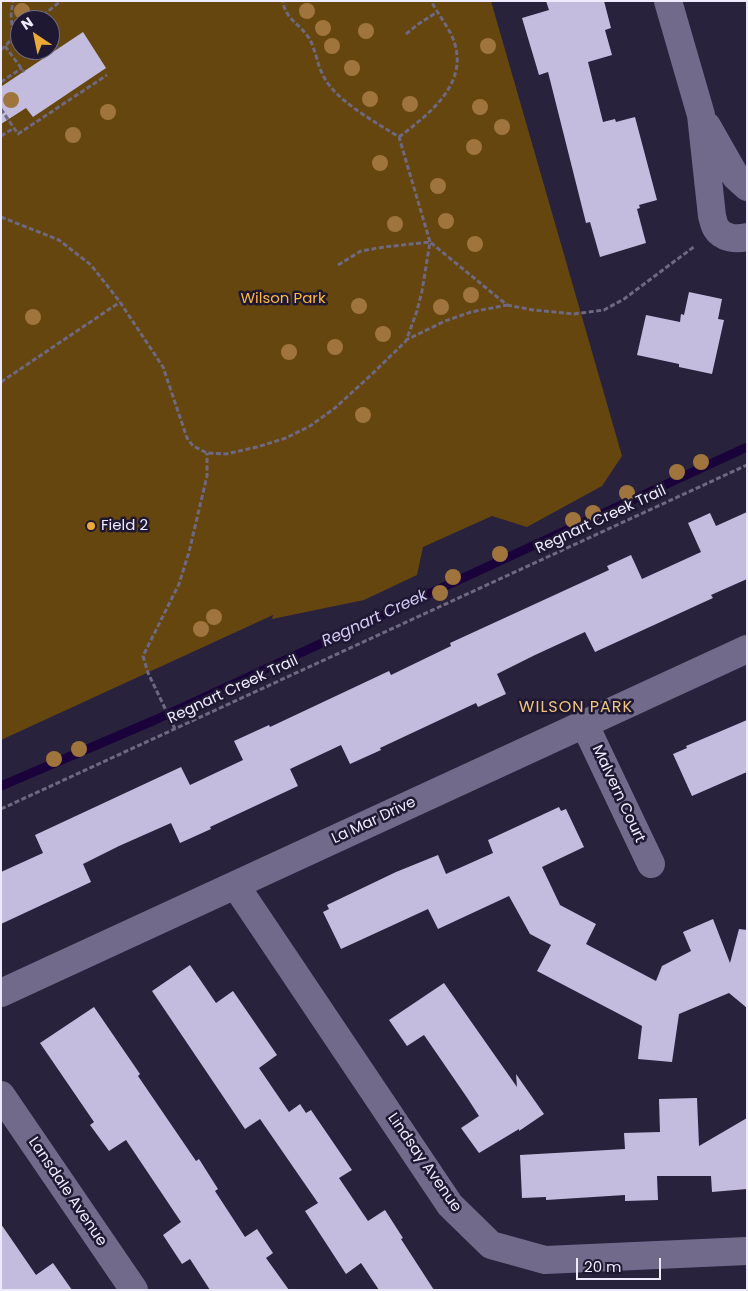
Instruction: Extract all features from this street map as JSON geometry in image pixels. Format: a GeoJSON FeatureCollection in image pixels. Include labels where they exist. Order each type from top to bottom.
{"type":"FeatureCollection","features":[{"type":"Feature","properties":{"kind":"street"},"geometry":{"type":"LineString","coordinates":[[668,1],[700,115],[712,216],[707,236],[723,235],[734,240],[747,237]]}},
{"type":"Feature","properties":{"kind":"street"},"geometry":{"type":"LineString","coordinates":[[700,115],[736,177],[747,187]]}},
{"type":"Feature","properties":{"kind":"street","name":"La Mar Drive"},"geometry":{"type":"LineString","coordinates":[[1,993],[747,649]]}},
{"type":"Feature","properties":{"kind":"street","name":"Malvern Court"},"geometry":{"type":"LineString","coordinates":[[584,723],[651,864]]}},
{"type":"Feature","properties":{"kind":"street","name":"Lindsay Avenue"},"geometry":{"type":"LineString","coordinates":[[236,886],[450,1205],[491,1245],[544,1260],[747,1251]]}},
{"type":"Feature","properties":{"kind":"street","name":"Lansdale Avenue"},"geometry":{"type":"LineString","coordinates":[[1,1095],[134,1290]]}},
{"type":"Feature","properties":{"kind":"path"},"geometry":{"type":"LineString","coordinates":[[51,10],[61,1]]}},
{"type":"Feature","properties":{"kind":"path"},"geometry":{"type":"LineString","coordinates":[[283,1],[286,15],[308,37],[325,79],[334,92],[367,117],[399,136],[430,242],[420,298],[406,341]]}},
{"type":"Feature","properties":{"kind":"path"},"geometry":{"type":"LineString","coordinates":[[399,136],[427,116],[442,100],[453,80],[458,60],[451,35],[431,1]]}},
{"type":"Feature","properties":{"kind":"path"},"geometry":{"type":"LineString","coordinates":[[406,34],[416,25],[437,12]]}},
{"type":"Feature","properties":{"kind":"path"},"geometry":{"type":"LineString","coordinates":[[1,50],[10,40]]}},
{"type":"Feature","properties":{"kind":"path"},"geometry":{"type":"LineString","coordinates":[[1,82],[23,70],[5,46]]}},
{"type":"Feature","properties":{"kind":"path"},"geometry":{"type":"LineString","coordinates":[[1,109],[18,134],[107,75]]}},
{"type":"Feature","properties":{"kind":"path"},"geometry":{"type":"LineString","coordinates":[[1,136],[14,128]]}},
{"type":"Feature","properties":{"kind":"path"},"geometry":{"type":"LineString","coordinates":[[1,217],[59,240],[76,251],[90,265],[120,302],[163,367],[187,438],[193,446],[207,453],[226,454],[286,438],[310,426],[335,408],[406,341],[445,321],[471,312],[507,305],[574,314],[604,310],[624,299],[707,236]]}},
{"type":"Feature","properties":{"kind":"path"},"geometry":{"type":"LineString","coordinates":[[338,265],[362,251],[384,246],[430,242],[507,305]]}},
{"type":"Feature","properties":{"kind":"path"},"geometry":{"type":"LineString","coordinates":[[1,382],[120,302]]}},
{"type":"Feature","properties":{"kind":"path"},"geometry":{"type":"LineString","coordinates":[[175,730],[142,656],[179,584],[189,552],[207,476],[207,453]]}},
{"type":"Feature","properties":{"kind":"path","name":"Regnart Creek Trail"},"geometry":{"type":"LineString","coordinates":[[1,809],[747,465]]}},
{"type":"Feature","properties":{"kind":"green space","name":"Wilson Park"},"geometry":{"type":"Polygon","coordinates":[[[1,1],[491,1],[622,456],[602,486],[527,527],[492,516],[423,547],[417,575],[364,600],[272,619],[273,615],[1,740],[1,1]]]}},
{"type":"Feature","properties":{"kind":"building"},"geometry":{"type":"Polygon","coordinates":[[[546,1],[604,1],[611,28],[605,30],[612,55],[588,62],[603,122],[615,119],[616,122],[635,117],[657,200],[639,205],[640,208],[637,209],[646,243],[600,257],[590,222],[586,223],[548,72],[539,75],[522,18],[549,10],[546,1]]]}},
{"type":"Feature","properties":{"kind":"building"},"geometry":{"type":"Polygon","coordinates":[[[83,32],[106,68],[33,117],[26,108],[1,124],[2,86],[41,60],[60,60],[60,47],[83,32]]]}},
{"type":"Feature","properties":{"kind":"building"},"geometry":{"type":"Polygon","coordinates":[[[689,292],[722,299],[718,319],[724,320],[712,374],[679,367],[679,364],[637,355],[646,315],[680,322],[681,314],[684,315],[689,292]]]}},
{"type":"Feature","properties":{"kind":"building"},"geometry":{"type":"Polygon","coordinates":[[[747,512],[747,579],[711,595],[713,598],[595,652],[585,632],[497,674],[506,694],[478,707],[476,703],[350,764],[341,745],[290,769],[298,786],[180,843],[171,823],[119,846],[83,864],[91,882],[1,924],[1,872],[43,853],[35,835],[181,767],[190,785],[243,760],[234,741],[269,725],[270,727],[389,671],[391,675],[451,646],[450,643],[609,570],[607,566],[631,555],[642,579],[701,552],[688,523],[710,513],[716,526],[747,512]]]}},
{"type":"Feature","properties":{"kind":"building"},"geometry":{"type":"Polygon","coordinates":[[[747,720],[747,772],[692,796],[673,754],[687,748],[686,746],[747,720]]]}},
{"type":"Feature","properties":{"kind":"building"},"geometry":{"type":"Polygon","coordinates":[[[559,807],[561,811],[566,809],[584,847],[542,867],[560,905],[596,924],[586,944],[656,981],[662,966],[691,951],[683,932],[713,919],[730,963],[739,929],[747,930],[747,1008],[729,993],[679,1014],[672,1062],[638,1059],[642,1026],[537,971],[551,945],[530,934],[509,896],[438,929],[428,909],[341,949],[323,912],[329,909],[327,905],[396,872],[438,855],[446,874],[493,853],[488,840],[559,807]]]}},
{"type":"Feature","properties":{"kind":"building"},"geometry":{"type":"Polygon","coordinates":[[[190,965],[216,1003],[233,991],[277,1055],[259,1068],[289,1112],[300,1104],[306,1113],[311,1110],[352,1170],[339,1178],[368,1221],[385,1210],[403,1238],[401,1239],[434,1290],[379,1290],[361,1263],[346,1274],[305,1211],[318,1203],[260,1119],[245,1129],[152,991],[190,965]]]}},
{"type":"Feature","properties":{"kind":"building"},"geometry":{"type":"Polygon","coordinates":[[[444,983],[517,1087],[516,1074],[544,1114],[519,1131],[519,1129],[479,1153],[461,1128],[479,1116],[468,1099],[424,1035],[407,1046],[389,1020],[444,983]]]}},
{"type":"Feature","properties":{"kind":"building"},"geometry":{"type":"Polygon","coordinates":[[[94,1007],[196,1161],[199,1159],[218,1189],[215,1191],[245,1237],[257,1229],[273,1253],[266,1258],[289,1290],[210,1290],[190,1259],[182,1264],[163,1235],[181,1222],[126,1140],[109,1151],[90,1125],[94,1122],[40,1043],[94,1007]]]}},
{"type":"Feature","properties":{"kind":"building"},"geometry":{"type":"Polygon","coordinates":[[[697,1098],[699,1146],[747,1118],[747,1189],[712,1192],[711,1176],[657,1176],[658,1200],[625,1201],[625,1195],[546,1200],[546,1197],[522,1198],[520,1155],[625,1149],[624,1133],[660,1132],[659,1099],[697,1098]]]}},
{"type":"Feature","properties":{"kind":"building"},"geometry":{"type":"Polygon","coordinates":[[[1,1224],[36,1275],[53,1263],[72,1290],[1,1290],[1,1224]]]}},
{"type":"Feature","properties":{"kind":"waterway","name":"Regnart Creek"},"geometry":{"type":"LineString","coordinates":[[1,786],[155,720],[747,447]]}},
{"type":"Feature","properties":{"kind":"place","name":"Field 2"},"geometry":{"type":"Point","coordinates":[91,526]}},
{"type":"Feature","properties":{"kind":"district","name":"WILSON PARK"},"geometry":{"type":"Point","coordinates":[576,708]}}]}
